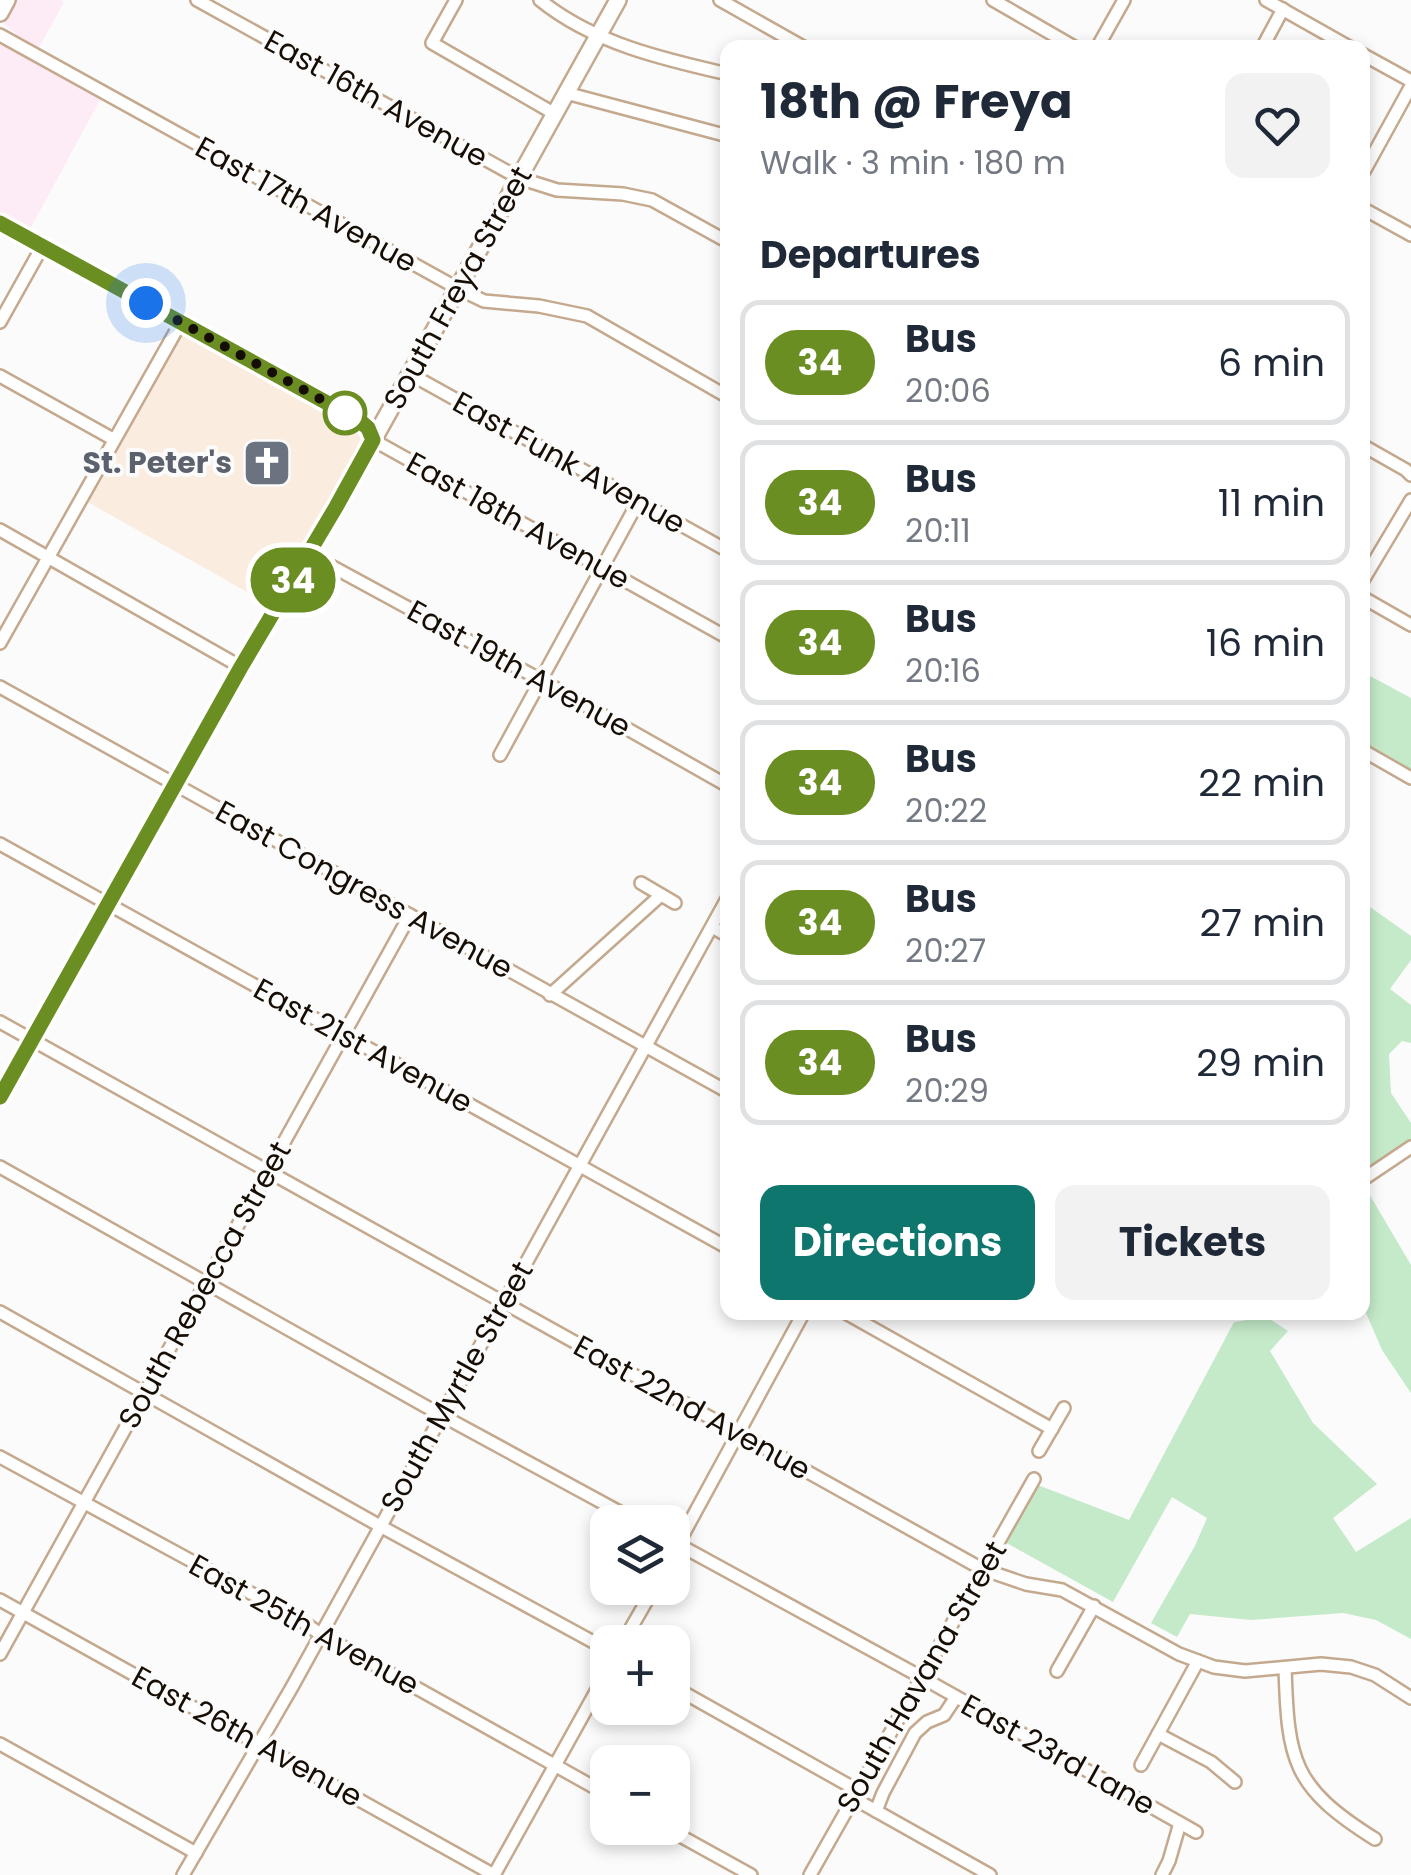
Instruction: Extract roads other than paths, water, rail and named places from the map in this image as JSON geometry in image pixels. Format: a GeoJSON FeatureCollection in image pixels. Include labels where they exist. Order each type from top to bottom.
{"type":"FeatureCollection","features":[{"type":"Feature","properties":{"kind":"main road"},"geometry":{"type":"LineString","coordinates":[[0,13],[8,0]]}},
{"type":"Feature","properties":{"kind":"main road","name":"South Freya Street"},"geometry":{"type":"LineString","coordinates":[[0,1097],[618,0]]}},
{"type":"Feature","properties":{"kind":"street","name":"East 16th Avenue"},"geometry":{"type":"LineString","coordinates":[[197,0],[518,178],[557,190],[652,200],[720,238]]}},
{"type":"Feature","properties":{"kind":"street"},"geometry":{"type":"LineString","coordinates":[[456,0],[432,43],[555,114]]}},
{"type":"Feature","properties":{"kind":"street"},"geometry":{"type":"LineString","coordinates":[[540,0],[598,36],[720,72]]}},
{"type":"Feature","properties":{"kind":"street"},"geometry":{"type":"LineString","coordinates":[[720,0],[791,40]]}},
{"type":"Feature","properties":{"kind":"street"},"geometry":{"type":"LineString","coordinates":[[993,0],[1062,40]]}},
{"type":"Feature","properties":{"kind":"street"},"geometry":{"type":"LineString","coordinates":[[1102,40],[1124,0]]}},
{"type":"Feature","properties":{"kind":"street"},"geometry":{"type":"LineString","coordinates":[[1266,0],[1337,40]]}},
{"type":"Feature","properties":{"kind":"street"},"geometry":{"type":"LineString","coordinates":[[1266,40],[1283,9]]}},
{"type":"Feature","properties":{"kind":"street","name":"East 17th Avenue"},"geometry":{"type":"LineString","coordinates":[[0,35],[457,288],[484,301],[587,316],[720,392]]}},
{"type":"Feature","properties":{"kind":"street"},"geometry":{"type":"LineString","coordinates":[[1370,59],[1411,83],[1370,160]]}},
{"type":"Feature","properties":{"kind":"street"},"geometry":{"type":"LineString","coordinates":[[566,93],[720,134]]}},
{"type":"Feature","properties":{"kind":"street"},"geometry":{"type":"LineString","coordinates":[[1370,212],[1411,235]]}},
{"type":"Feature","properties":{"kind":"street","name":"East 18th Avenue"},"geometry":{"type":"LineString","coordinates":[[0,223],[360,421],[373,440],[720,634]]}},
{"type":"Feature","properties":{"kind":"street"},"geometry":{"type":"LineString","coordinates":[[0,322],[42,247]]}},
{"type":"Feature","properties":{"kind":"street"},"geometry":{"type":"LineString","coordinates":[[0,644],[181,322]]}},
{"type":"Feature","properties":{"kind":"street","name":"East Funk Avenue"},"geometry":{"type":"LineString","coordinates":[[410,374],[720,547]]}},
{"type":"Feature","properties":{"kind":"street"},"geometry":{"type":"LineString","coordinates":[[0,376],[114,439]]}},
{"type":"Feature","properties":{"kind":"street"},"geometry":{"type":"LineString","coordinates":[[1370,450],[1411,476]]}},
{"type":"Feature","properties":{"kind":"street"},"geometry":{"type":"LineString","coordinates":[[1370,569],[1411,500]]}},
{"type":"Feature","properties":{"kind":"street"},"geometry":{"type":"LineString","coordinates":[[500,755],[638,502]]}},
{"type":"Feature","properties":{"kind":"street"},"geometry":{"type":"LineString","coordinates":[[0,530],[241,667]]}},
{"type":"Feature","properties":{"kind":"street","name":"East 19th Avenue"},"geometry":{"type":"LineString","coordinates":[[309,554],[720,781]]}},
{"type":"Feature","properties":{"kind":"street"},"geometry":{"type":"LineString","coordinates":[[1370,602],[1411,625]]}},
{"type":"Feature","properties":{"kind":"street","name":"East Congress Avenue"},"geometry":{"type":"LineString","coordinates":[[0,687],[720,1088]]}},
{"type":"Feature","properties":{"kind":"street"},"geometry":{"type":"LineString","coordinates":[[1370,755],[1411,778]]}},
{"type":"Feature","properties":{"kind":"street","name":"East 21st Avenue"},"geometry":{"type":"LineString","coordinates":[[0,844],[720,1244]]}},
{"type":"Feature","properties":{"kind":"street"},"geometry":{"type":"LineString","coordinates":[[641,884],[675,903]]}},
{"type":"Feature","properties":{"kind":"street"},"geometry":{"type":"LineString","coordinates":[[550,995],[661,895]]}},
{"type":"Feature","properties":{"kind":"street","name":"South Myrtle Street"},"geometry":{"type":"LineString","coordinates":[[184,1875],[720,912]]}},
{"type":"Feature","properties":{"kind":"street","name":"South Rebecca Street"},"geometry":{"type":"LineString","coordinates":[[0,1654],[410,915]]}},
{"type":"Feature","properties":{"kind":"street"},"geometry":{"type":"LineString","coordinates":[[712,927],[720,932]]}},
{"type":"Feature","properties":{"kind":"street","name":"East 22nd Avenue"},"geometry":{"type":"LineString","coordinates":[[0,1022],[982,1569],[1026,1584],[1062,1590],[1179,1654],[1214,1668],[1245,1671],[1322,1664],[1350,1667],[1375,1675],[1411,1698]]}},
{"type":"Feature","properties":{"kind":"street"},"geometry":{"type":"LineString","coordinates":[[1370,1175],[1411,1147]]}},
{"type":"Feature","properties":{"kind":"street"},"geometry":{"type":"LineString","coordinates":[[0,1167],[606,1505]]}},
{"type":"Feature","properties":{"kind":"street"},"geometry":{"type":"LineString","coordinates":[[0,1312],[590,1640]]}},
{"type":"Feature","properties":{"kind":"street"},"geometry":{"type":"LineString","coordinates":[[690,1520],[800,1320]]}},
{"type":"Feature","properties":{"kind":"street"},"geometry":{"type":"LineString","coordinates":[[858,1320],[1052,1429]]}},
{"type":"Feature","properties":{"kind":"street"},"geometry":{"type":"LineString","coordinates":[[1038,1451],[1064,1408]]}},
{"type":"Feature","properties":{"kind":"street","name":"East 25th Avenue"},"geometry":{"type":"LineString","coordinates":[[0,1456],[590,1785]]}},
{"type":"Feature","properties":{"kind":"street","name":"South Havana Street"},"geometry":{"type":"LineString","coordinates":[[810,1875],[1034,1479]]}},
{"type":"Feature","properties":{"kind":"street","name":"East 23rd Lane"},"geometry":{"type":"LineString","coordinates":[[690,1555],[921,1677],[1196,1832]]}},
{"type":"Feature","properties":{"kind":"street","name":"East 26th Avenue"},"geometry":{"type":"LineString","coordinates":[[0,1600],[494,1875]]}},
{"type":"Feature","properties":{"kind":"street"},"geometry":{"type":"LineString","coordinates":[[1057,1671],[1094,1606]]}},
{"type":"Feature","properties":{"kind":"street"},"geometry":{"type":"LineString","coordinates":[[1141,1764],[1198,1661]]}},
{"type":"Feature","properties":{"kind":"street"},"geometry":{"type":"LineString","coordinates":[[1285,1668],[1286,1718],[1300,1772],[1330,1808],[1374,1838]]}},
{"type":"Feature","properties":{"kind":"street"},"geometry":{"type":"LineString","coordinates":[[690,1697],[855,1794],[876,1811],[990,1875]]}},
{"type":"Feature","properties":{"kind":"street"},"geometry":{"type":"LineString","coordinates":[[876,1811],[914,1733],[944,1715],[956,1697]]}},
{"type":"Feature","properties":{"kind":"street"},"geometry":{"type":"LineString","coordinates":[[494,1875],[590,1702]]}},
{"type":"Feature","properties":{"kind":"street"},"geometry":{"type":"LineString","coordinates":[[1158,1734],[1211,1762],[1235,1782]]}},
{"type":"Feature","properties":{"kind":"street"},"geometry":{"type":"LineString","coordinates":[[0,1744],[196,1852]]}},
{"type":"Feature","properties":{"kind":"street"},"geometry":{"type":"LineString","coordinates":[[1162,1875],[1180,1823]]}},
{"type":"Feature","properties":{"kind":"street"},"geometry":{"type":"LineString","coordinates":[[690,1841],[751,1875]]}},
{"type":"Feature","properties":{"kind":"place","name":"St. Peter's"},"geometry":{"type":"Point","coordinates":[267,463]}}]}
